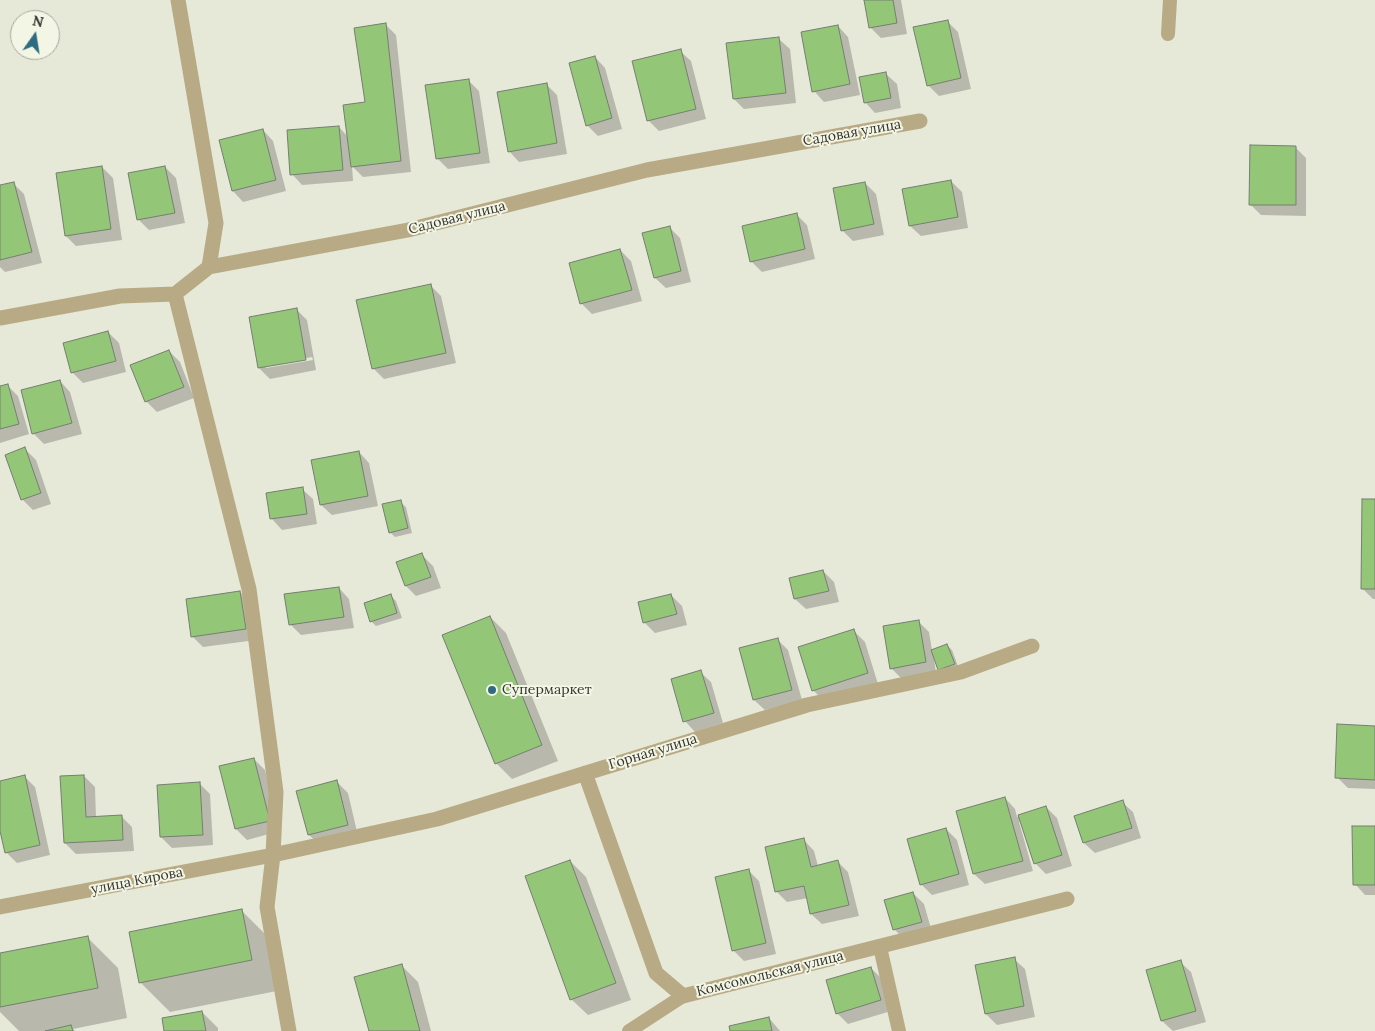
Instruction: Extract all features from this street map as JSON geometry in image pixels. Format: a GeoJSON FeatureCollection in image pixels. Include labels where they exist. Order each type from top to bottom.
{"type":"FeatureCollection","features":[{"type":"Feature","properties":{"kind":"street"},"geometry":{"type":"LineString","coordinates":[[178,0],[216,223],[209,266]]}},
{"type":"Feature","properties":{"kind":"street","name":"Садовая улица"},"geometry":{"type":"LineString","coordinates":[[175,294],[209,266],[408,230],[647,170],[920,121]]}},
{"type":"Feature","properties":{"kind":"street"},"geometry":{"type":"LineString","coordinates":[[0,318],[120,296],[175,294],[249,589],[276,792],[268,907],[289,1031]]}},
{"type":"Feature","properties":{"kind":"street","name":"Горная улица"},"geometry":{"type":"LineString","coordinates":[[273,856],[437,819],[807,705],[961,672],[1032,646]]}},
{"type":"Feature","properties":{"kind":"street","name":"Комсомольская улица"},"geometry":{"type":"LineString","coordinates":[[586,773],[656,973],[683,996],[1067,899]]}},
{"type":"Feature","properties":{"kind":"street","name":"улица Кирова"},"geometry":{"type":"LineString","coordinates":[[0,907],[273,856]]}},
{"type":"Feature","properties":{"kind":"lane"},"geometry":{"type":"LineString","coordinates":[[1168,34],[1170,0]]}},
{"type":"Feature","properties":{"kind":"lane"},"geometry":{"type":"LineString","coordinates":[[880,946],[900,1031]]}},
{"type":"Feature","properties":{"kind":"lane"},"geometry":{"type":"LineString","coordinates":[[629,1031],[683,996]]}},
{"type":"Feature","properties":{"kind":"building"},"geometry":{"type":"Polygon","coordinates":[[[864,0],[893,0],[897,23],[869,28],[864,0]]]}},
{"type":"Feature","properties":{"kind":"building"},"geometry":{"type":"Polygon","coordinates":[[[948,20],[961,78],[927,86],[913,27],[948,20]]]}},
{"type":"Feature","properties":{"kind":"building"},"geometry":{"type":"Polygon","coordinates":[[[386,23],[401,161],[351,167],[343,105],[365,102],[354,28],[386,23]]]}},
{"type":"Feature","properties":{"kind":"building"},"geometry":{"type":"Polygon","coordinates":[[[838,25],[850,84],[812,92],[801,32],[838,25]]]}},
{"type":"Feature","properties":{"kind":"building"},"geometry":{"type":"Polygon","coordinates":[[[779,37],[786,93],[733,99],[726,43],[779,37]]]}},
{"type":"Feature","properties":{"kind":"building"},"geometry":{"type":"Polygon","coordinates":[[[681,49],[696,109],[647,121],[632,61],[681,49]]]}},
{"type":"Feature","properties":{"kind":"building"},"geometry":{"type":"Polygon","coordinates":[[[595,56],[612,118],[586,126],[569,63],[595,56]]]}},
{"type":"Feature","properties":{"kind":"building"},"geometry":{"type":"Polygon","coordinates":[[[886,72],[891,98],[864,103],[859,77],[886,72]]]}},
{"type":"Feature","properties":{"kind":"building"},"geometry":{"type":"Polygon","coordinates":[[[469,79],[480,153],[436,159],[425,85],[469,79]]]}},
{"type":"Feature","properties":{"kind":"building"},"geometry":{"type":"Polygon","coordinates":[[[547,83],[557,143],[508,152],[497,92],[547,83]]]}},
{"type":"Feature","properties":{"kind":"building"},"geometry":{"type":"Polygon","coordinates":[[[339,126],[343,170],[290,175],[287,130],[339,126]]]}},
{"type":"Feature","properties":{"kind":"building"},"geometry":{"type":"Polygon","coordinates":[[[263,129],[276,180],[232,191],[219,140],[263,129]]]}},
{"type":"Feature","properties":{"kind":"building"},"geometry":{"type":"Polygon","coordinates":[[[1250,145],[1296,146],[1296,205],[1249,205],[1250,145]]]}},
{"type":"Feature","properties":{"kind":"building"},"geometry":{"type":"Polygon","coordinates":[[[102,166],[111,229],[65,236],[56,173],[102,166]]]}},
{"type":"Feature","properties":{"kind":"building"},"geometry":{"type":"Polygon","coordinates":[[[165,166],[175,213],[137,220],[128,173],[165,166]]]}},
{"type":"Feature","properties":{"kind":"building"},"geometry":{"type":"Polygon","coordinates":[[[951,180],[958,217],[909,226],[902,189],[951,180]]]}},
{"type":"Feature","properties":{"kind":"building"},"geometry":{"type":"Polygon","coordinates":[[[14,182],[32,252],[0,260],[0,185],[14,182]]]}},
{"type":"Feature","properties":{"kind":"building"},"geometry":{"type":"Polygon","coordinates":[[[865,182],[874,224],[841,231],[833,188],[865,182]]]}},
{"type":"Feature","properties":{"kind":"building"},"geometry":{"type":"Polygon","coordinates":[[[797,213],[805,249],[750,262],[742,226],[797,213]]]}},
{"type":"Feature","properties":{"kind":"building"},"geometry":{"type":"Polygon","coordinates":[[[670,226],[681,271],[654,278],[642,233],[670,226]]]}},
{"type":"Feature","properties":{"kind":"building"},"geometry":{"type":"Polygon","coordinates":[[[620,249],[632,290],[580,304],[569,263],[620,249]]]}},
{"type":"Feature","properties":{"kind":"building"},"geometry":{"type":"Polygon","coordinates":[[[431,284],[446,353],[372,369],[356,300],[431,284]]]}},
{"type":"Feature","properties":{"kind":"building"},"geometry":{"type":"Polygon","coordinates":[[[297,308],[306,360],[258,368],[249,317],[297,308]]]}},
{"type":"Feature","properties":{"kind":"building"},"geometry":{"type":"Polygon","coordinates":[[[108,331],[116,361],[71,373],[63,343],[108,331]]]}},
{"type":"Feature","properties":{"kind":"building"},"geometry":{"type":"Polygon","coordinates":[[[169,350],[184,387],[145,402],[130,365],[169,350]]]}},
{"type":"Feature","properties":{"kind":"building"},"geometry":{"type":"Polygon","coordinates":[[[60,380],[72,423],[32,434],[21,390],[60,380]]]}},
{"type":"Feature","properties":{"kind":"building"},"geometry":{"type":"Polygon","coordinates":[[[8,384],[19,424],[0,429],[0,386],[8,384]]]}},
{"type":"Feature","properties":{"kind":"building"},"geometry":{"type":"Polygon","coordinates":[[[25,447],[41,493],[21,500],[5,455],[25,447]]]}},
{"type":"Feature","properties":{"kind":"building"},"geometry":{"type":"Polygon","coordinates":[[[359,451],[368,496],[320,505],[311,460],[359,451]]]}},
{"type":"Feature","properties":{"kind":"building"},"geometry":{"type":"Polygon","coordinates":[[[303,487],[307,514],[270,519],[266,493],[303,487]]]}},
{"type":"Feature","properties":{"kind":"building"},"geometry":{"type":"Polygon","coordinates":[[[1362,499],[1375,499],[1375,589],[1361,589],[1362,499]]]}},
{"type":"Feature","properties":{"kind":"building"},"geometry":{"type":"Polygon","coordinates":[[[401,500],[408,528],[389,533],[382,504],[401,500]]]}},
{"type":"Feature","properties":{"kind":"building"},"geometry":{"type":"Polygon","coordinates":[[[422,553],[431,577],[405,586],[396,562],[422,553]]]}},
{"type":"Feature","properties":{"kind":"building"},"geometry":{"type":"Polygon","coordinates":[[[823,570],[829,591],[794,599],[789,578],[823,570]]]}},
{"type":"Feature","properties":{"kind":"building"},"geometry":{"type":"Polygon","coordinates":[[[339,587],[344,617],[289,625],[284,594],[339,587]]]}},
{"type":"Feature","properties":{"kind":"building"},"geometry":{"type":"Polygon","coordinates":[[[240,591],[246,629],[191,637],[186,599],[240,591]]]}},
{"type":"Feature","properties":{"kind":"building"},"geometry":{"type":"Polygon","coordinates":[[[391,594],[397,613],[370,622],[364,603],[391,594]]]}},
{"type":"Feature","properties":{"kind":"building"},"geometry":{"type":"Polygon","coordinates":[[[671,594],[677,614],[643,623],[638,602],[671,594]]]}},
{"type":"Feature","properties":{"kind":"building","name":"Супермаркет"},"geometry":{"type":"Polygon","coordinates":[[[490,616],[542,745],[495,764],[442,635],[490,616]]]}},
{"type":"Feature","properties":{"kind":"building"},"geometry":{"type":"Polygon","coordinates":[[[919,620],[926,662],[890,669],[883,626],[919,620]]]}},
{"type":"Feature","properties":{"kind":"building"},"geometry":{"type":"Polygon","coordinates":[[[854,629],[868,673],[812,691],[798,647],[854,629]]]}},
{"type":"Feature","properties":{"kind":"building"},"geometry":{"type":"Polygon","coordinates":[[[778,638],[792,690],[753,700],[739,648],[778,638]]]}},
{"type":"Feature","properties":{"kind":"building"},"geometry":{"type":"Polygon","coordinates":[[[947,644],[955,664],[938,670],[931,650],[947,644]]]}},
{"type":"Feature","properties":{"kind":"building"},"geometry":{"type":"Polygon","coordinates":[[[701,670],[714,713],[683,722],[671,679],[701,670]]]}},
{"type":"Feature","properties":{"kind":"building"},"geometry":{"type":"Polygon","coordinates":[[[1337,724],[1375,726],[1375,780],[1335,778],[1337,724]]]}},
{"type":"Feature","properties":{"kind":"building"},"geometry":{"type":"Polygon","coordinates":[[[254,758],[270,821],[235,829],[219,766],[254,758]]]}},
{"type":"Feature","properties":{"kind":"building"},"geometry":{"type":"Polygon","coordinates":[[[25,775],[40,845],[5,853],[0,831],[0,781],[25,775]]]}},
{"type":"Feature","properties":{"kind":"building"},"geometry":{"type":"Polygon","coordinates":[[[84,775],[86,817],[122,815],[123,840],[64,843],[60,776],[84,775]]]}},
{"type":"Feature","properties":{"kind":"building"},"geometry":{"type":"Polygon","coordinates":[[[337,780],[348,825],[308,835],[296,791],[337,780]]]}},
{"type":"Feature","properties":{"kind":"building"},"geometry":{"type":"Polygon","coordinates":[[[200,782],[203,835],[160,837],[157,785],[200,782]]]}},
{"type":"Feature","properties":{"kind":"building"},"geometry":{"type":"Polygon","coordinates":[[[1005,797],[1023,861],[973,874],[956,811],[1005,797]]]}},
{"type":"Feature","properties":{"kind":"building"},"geometry":{"type":"Polygon","coordinates":[[[1123,800],[1132,828],[1083,843],[1074,816],[1123,800]]]}},
{"type":"Feature","properties":{"kind":"building"},"geometry":{"type":"Polygon","coordinates":[[[1046,806],[1062,855],[1034,864],[1018,815],[1046,806]]]}},
{"type":"Feature","properties":{"kind":"building"},"geometry":{"type":"Polygon","coordinates":[[[1352,826],[1375,826],[1375,885],[1353,885],[1352,826]]]}},
{"type":"Feature","properties":{"kind":"building"},"geometry":{"type":"Polygon","coordinates":[[[946,828],[959,874],[920,885],[907,839],[946,828]]]}},
{"type":"Feature","properties":{"kind":"building"},"geometry":{"type":"Polygon","coordinates":[[[804,838],[811,867],[838,860],[849,905],[810,914],[804,886],[775,892],[765,847],[804,838]]]}},
{"type":"Feature","properties":{"kind":"building"},"geometry":{"type":"Polygon","coordinates":[[[570,860],[616,983],[570,1000],[525,876],[570,860]]]}},
{"type":"Feature","properties":{"kind":"building"},"geometry":{"type":"Polygon","coordinates":[[[749,869],[766,943],[732,951],[715,877],[749,869]]]}},
{"type":"Feature","properties":{"kind":"building"},"geometry":{"type":"Polygon","coordinates":[[[913,892],[922,922],[893,930],[884,900],[913,892]]]}},
{"type":"Feature","properties":{"kind":"building"},"geometry":{"type":"Polygon","coordinates":[[[242,909],[252,960],[139,983],[129,932],[242,909]]]}},
{"type":"Feature","properties":{"kind":"building"},"geometry":{"type":"Polygon","coordinates":[[[88,936],[98,988],[0,1007],[0,953],[88,936]]]}},
{"type":"Feature","properties":{"kind":"building"},"geometry":{"type":"Polygon","coordinates":[[[1015,957],[1024,1006],[985,1014],[975,965],[1015,957]]]}},
{"type":"Feature","properties":{"kind":"building"},"geometry":{"type":"Polygon","coordinates":[[[1181,960],[1196,1011],[1161,1021],[1146,970],[1181,960]]]}},
{"type":"Feature","properties":{"kind":"building"},"geometry":{"type":"Polygon","coordinates":[[[402,964],[420,1031],[369,1031],[354,977],[402,964]]]}},
{"type":"Feature","properties":{"kind":"building"},"geometry":{"type":"Polygon","coordinates":[[[871,967],[881,1000],[836,1014],[826,980],[871,967]]]}},
{"type":"Feature","properties":{"kind":"building"},"geometry":{"type":"Polygon","coordinates":[[[202,1011],[206,1031],[164,1031],[162,1018],[202,1011]]]}},
{"type":"Feature","properties":{"kind":"building"},"geometry":{"type":"Polygon","coordinates":[[[769,1017],[772,1031],[730,1031],[729,1026],[769,1017]]]}},
{"type":"Feature","properties":{"kind":"building"},"geometry":{"type":"Polygon","coordinates":[[[71,1025],[73,1031],[45,1031],[71,1025]]]}},
{"type":"Feature","properties":{"kind":"place","name":"Супермаркет"},"geometry":{"type":"Point","coordinates":[492,690]}}]}
